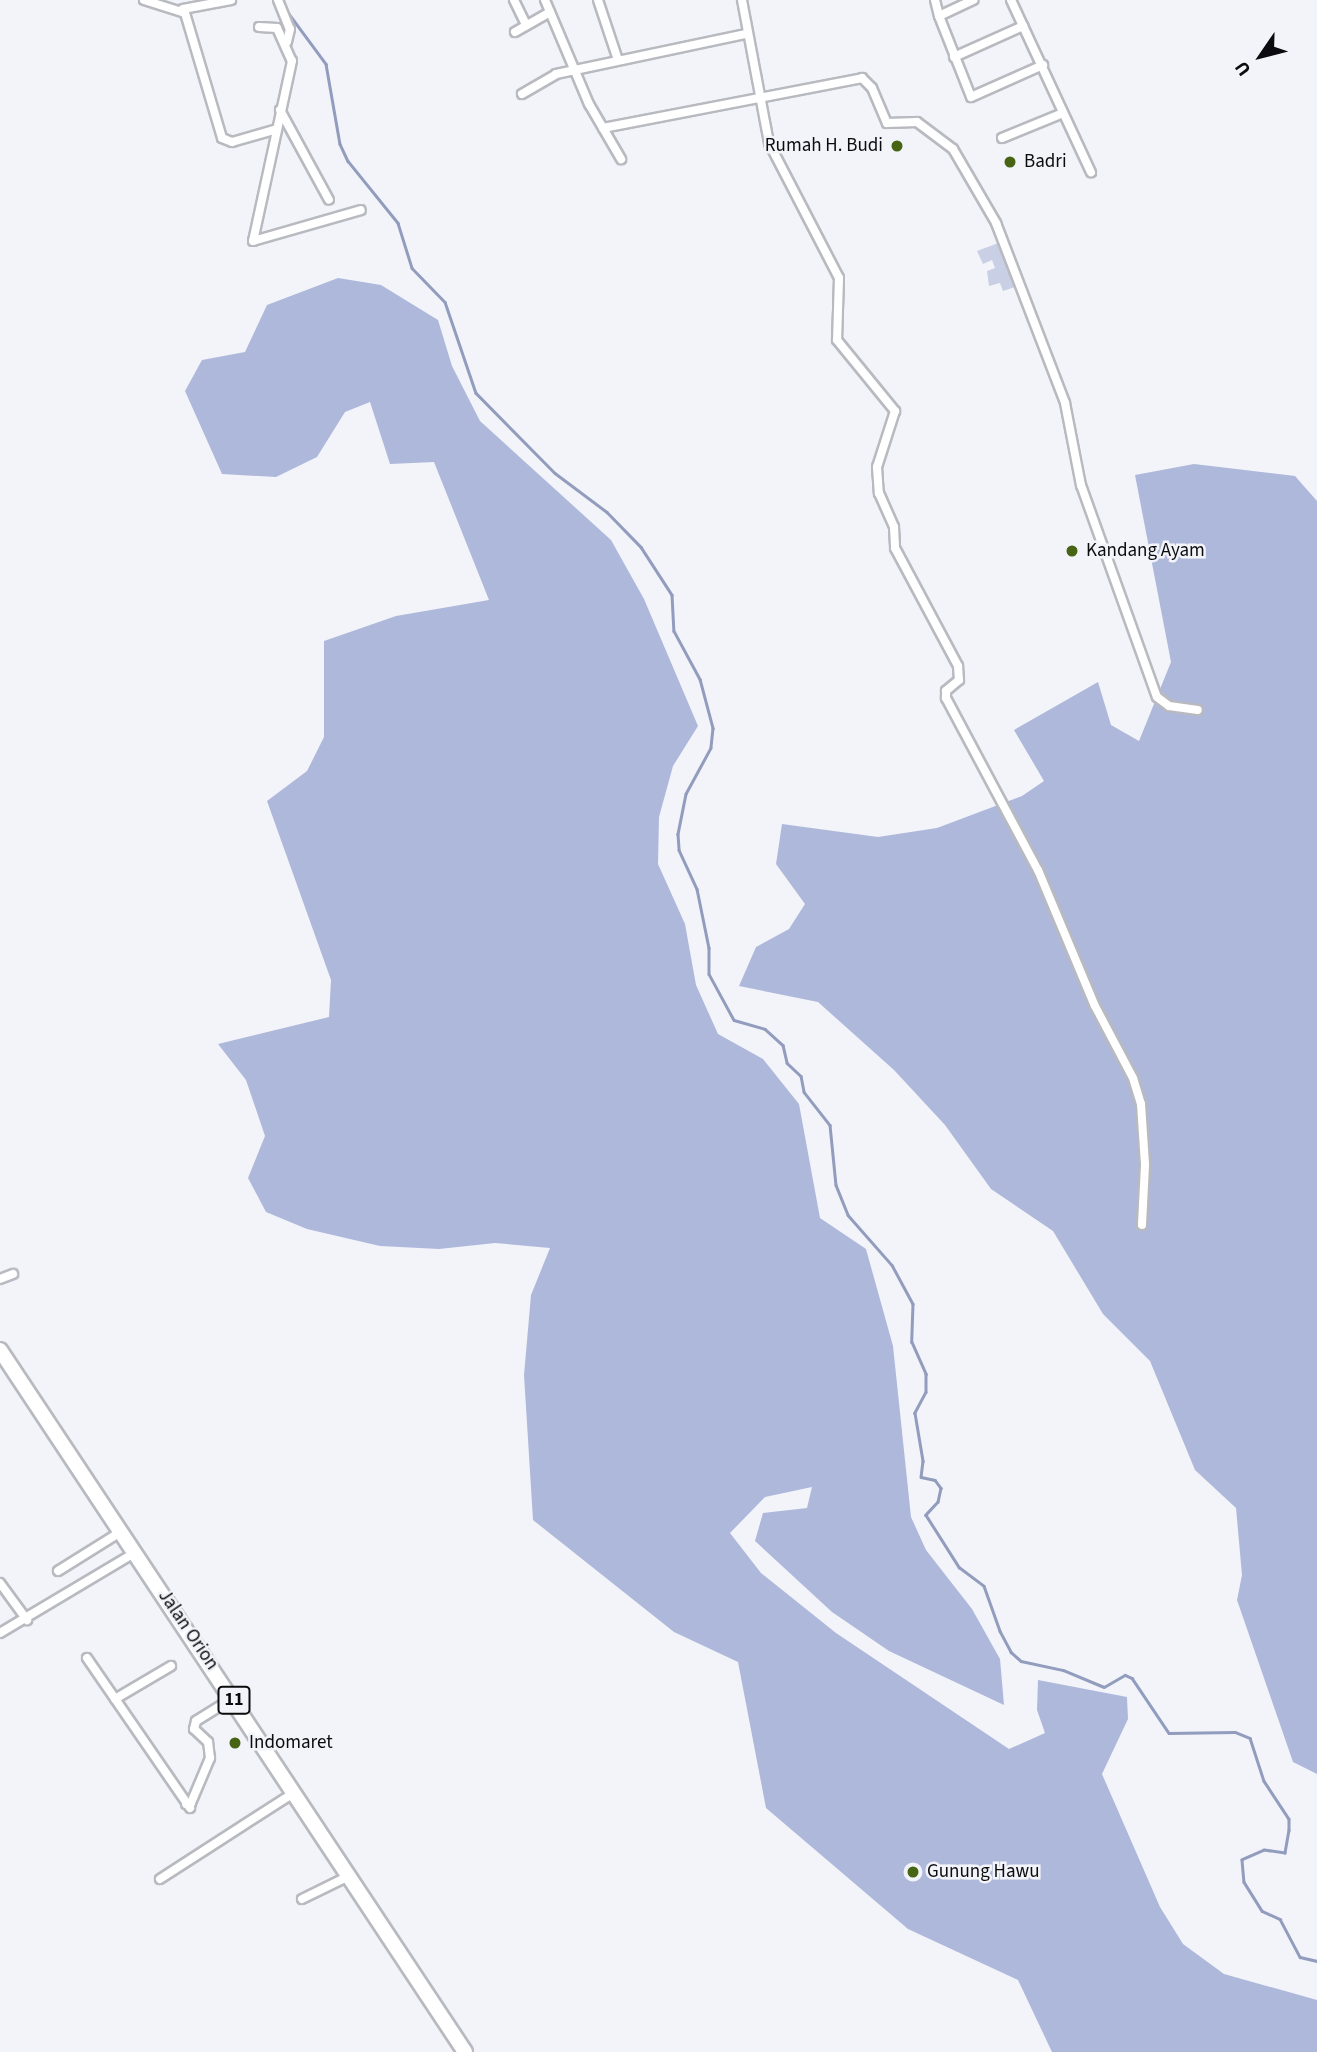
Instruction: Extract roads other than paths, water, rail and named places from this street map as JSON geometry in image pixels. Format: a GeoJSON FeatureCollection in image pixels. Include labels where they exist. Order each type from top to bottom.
{"type":"FeatureCollection","features":[{"type":"Feature","properties":{"kind":"highway","name":"Jalan Orion"},"geometry":{"type":"LineString","coordinates":[[0,1350],[5,1368],[122,1531],[352,1875],[458,2050]]}},
{"type":"Feature","properties":{"kind":"street"},"geometry":{"type":"LineString","coordinates":[[144,0],[183,9],[231,0]]}},
{"type":"Feature","properties":{"kind":"street"},"geometry":{"type":"LineString","coordinates":[[514,0],[526,26]]}},
{"type":"Feature","properties":{"kind":"street"},"geometry":{"type":"LineString","coordinates":[[545,0],[603,128],[621,159]]}},
{"type":"Feature","properties":{"kind":"street"},"geometry":{"type":"LineString","coordinates":[[598,0],[618,60]]}},
{"type":"Feature","properties":{"kind":"street"},"geometry":{"type":"LineString","coordinates":[[742,0],[758,99],[778,167],[839,278],[837,340],[895,411],[877,467],[879,494],[894,526],[894,545],[958,666],[959,680],[946,691],[946,698],[1038,870],[1095,1006],[1133,1078],[1141,1104],[1145,1165],[1142,1225]]}},
{"type":"Feature","properties":{"kind":"street"},"geometry":{"type":"LineString","coordinates":[[935,0],[971,97],[1043,65]]}},
{"type":"Feature","properties":{"kind":"street"},"geometry":{"type":"LineString","coordinates":[[939,16],[973,0]]}},
{"type":"Feature","properties":{"kind":"street"},"geometry":{"type":"LineString","coordinates":[[1011,0],[1091,173]]}},
{"type":"Feature","properties":{"kind":"street"},"geometry":{"type":"LineString","coordinates":[[278,4],[290,29],[287,42]]}},
{"type":"Feature","properties":{"kind":"street"},"geometry":{"type":"LineString","coordinates":[[183,9],[222,138],[232,142],[274,130]]}},
{"type":"Feature","properties":{"kind":"street"},"geometry":{"type":"LineString","coordinates":[[514,32],[550,12]]}},
{"type":"Feature","properties":{"kind":"street"},"geometry":{"type":"LineString","coordinates":[[259,27],[274,25],[287,42],[292,61],[274,130],[254,242],[361,210]]}},
{"type":"Feature","properties":{"kind":"street"},"geometry":{"type":"LineString","coordinates":[[954,57],[1023,26]]}},
{"type":"Feature","properties":{"kind":"street"},"geometry":{"type":"LineString","coordinates":[[522,94],[556,74],[746,34]]}},
{"type":"Feature","properties":{"kind":"street"},"geometry":{"type":"LineString","coordinates":[[603,128],[862,78],[872,88],[887,122],[917,122],[943,140],[965,165],[996,223],[1065,403],[1081,485],[1157,698],[1169,706],[1198,710]]}},
{"type":"Feature","properties":{"kind":"street"},"geometry":{"type":"LineString","coordinates":[[280,110],[329,200]]}},
{"type":"Feature","properties":{"kind":"street"},"geometry":{"type":"LineString","coordinates":[[1002,138],[1063,113]]}},
{"type":"Feature","properties":{"kind":"street"},"geometry":{"type":"LineString","coordinates":[[0,1279],[13,1274]]}},
{"type":"Feature","properties":{"kind":"street"},"geometry":{"type":"LineString","coordinates":[[58,1571],[122,1531]]}},
{"type":"Feature","properties":{"kind":"street"},"geometry":{"type":"LineString","coordinates":[[0,1633],[27,1620],[136,1552]]}},
{"type":"Feature","properties":{"kind":"street"},"geometry":{"type":"LineString","coordinates":[[0,1583],[27,1620]]}},
{"type":"Feature","properties":{"kind":"street"},"geometry":{"type":"LineString","coordinates":[[87,1658],[188,1806],[210,1758],[208,1742],[194,1729],[196,1721],[233,1698]]}},
{"type":"Feature","properties":{"kind":"street"},"geometry":{"type":"LineString","coordinates":[[115,1699],[171,1666]]}},
{"type":"Feature","properties":{"kind":"street"},"geometry":{"type":"LineString","coordinates":[[160,1879],[295,1792]]}},
{"type":"Feature","properties":{"kind":"street"},"geometry":{"type":"LineString","coordinates":[[302,1899],[352,1875]]}},
{"type":"Feature","properties":{"kind":"waterway"},"geometry":{"type":"LineString","coordinates":[[284,7],[326,64],[340,144],[348,161],[398,223],[412,268],[445,302],[476,393],[555,473],[607,512],[641,547],[672,595],[674,631],[700,679],[713,728],[711,748],[686,794],[678,834],[679,850],[697,889],[709,948],[709,974],[734,1020],[765,1029],[783,1045],[787,1063],[801,1076],[804,1092],[830,1125],[836,1185],[848,1215],[892,1265],[913,1304],[912,1342],[926,1374],[926,1392],[915,1413],[923,1461],[921,1477],[935,1480],[941,1488],[938,1502],[926,1515],[959,1567],[984,1586],[1000,1631],[1011,1652],[1021,1661],[1063,1670],[1104,1687],[1125,1675],[1132,1678],[1169,1733],[1235,1732],[1250,1738],[1264,1781],[1289,1819],[1289,1830],[1285,1853],[1264,1850],[1242,1860],[1244,1882],[1262,1911],[1280,1919],[1300,1957],[1317,1961]]}},
{"type":"Feature","properties":{"kind":"place","name":"Rumah H. Budi"},"geometry":{"type":"Point","coordinates":[897,146]}},
{"type":"Feature","properties":{"kind":"place","name":"Badri"},"geometry":{"type":"Point","coordinates":[1010,162]}},
{"type":"Feature","properties":{"kind":"place","name":"Kandang Ayam"},"geometry":{"type":"Point","coordinates":[1072,551]}},
{"type":"Feature","properties":{"kind":"place","name":"Indomaret"},"geometry":{"type":"Point","coordinates":[235,1743]}},
{"type":"Feature","properties":{"kind":"place","name":"Gunung Hawu"},"geometry":{"type":"Point","coordinates":[913,1872]}}]}
